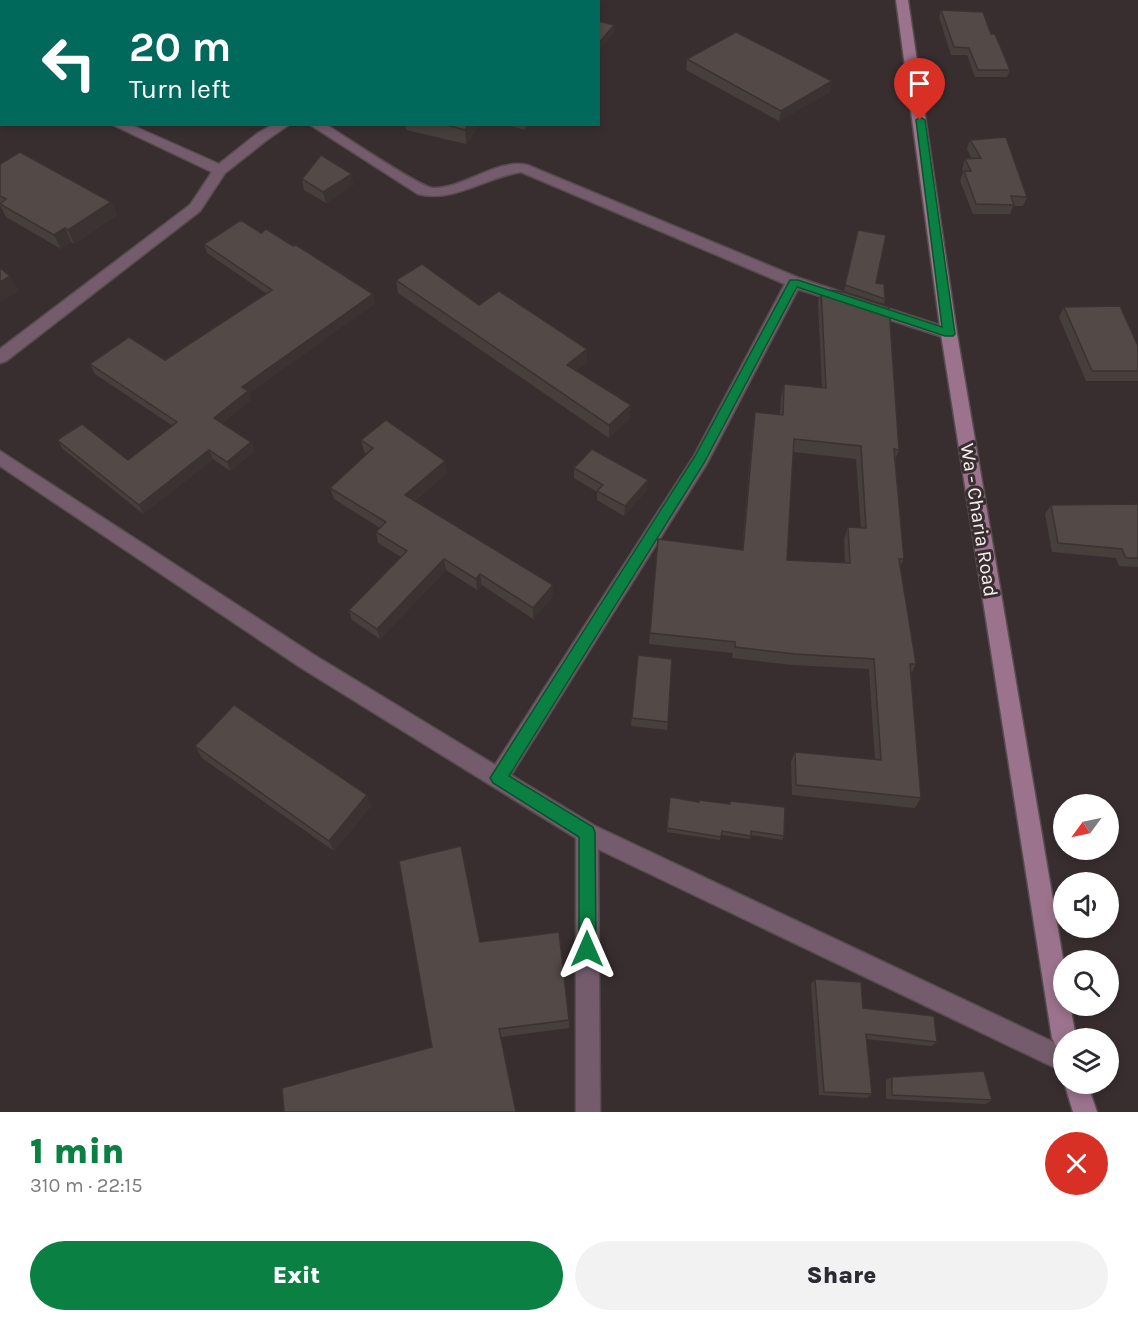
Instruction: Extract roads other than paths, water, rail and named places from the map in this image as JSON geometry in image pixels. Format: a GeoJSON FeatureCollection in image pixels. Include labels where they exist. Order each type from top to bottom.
{"type":"FeatureCollection","features":[{"type":"Feature","properties":{"kind":"street","name":"Wa - Charia Road"},"geometry":{"type":"LineString","coordinates":[[902,0],[949,334],[1062,1028]]}},
{"type":"Feature","properties":{"kind":"street"},"geometry":{"type":"LineString","coordinates":[[121,126],[220,170]]}},
{"type":"Feature","properties":{"kind":"street"},"geometry":{"type":"LineString","coordinates":[[0,357],[195,208],[220,170],[263,136],[280,126]]}},
{"type":"Feature","properties":{"kind":"street"},"geometry":{"type":"LineString","coordinates":[[318,126],[423,191],[435,194],[450,191],[504,169],[522,168],[794,282],[949,334]]}},
{"type":"Feature","properties":{"kind":"street"},"geometry":{"type":"LineString","coordinates":[[498,778],[700,460],[794,282]]}},
{"type":"Feature","properties":{"kind":"street"},"geometry":{"type":"LineString","coordinates":[[0,457],[307,661],[587,833],[1053,1055]]}},
{"type":"Feature","properties":{"kind":"street"},"geometry":{"type":"LineString","coordinates":[[587,833],[588,1112]]}},
{"type":"Feature","properties":{"kind":"street"},"geometry":{"type":"LineString","coordinates":[[1079,1094],[1085,1112]]}}]}
